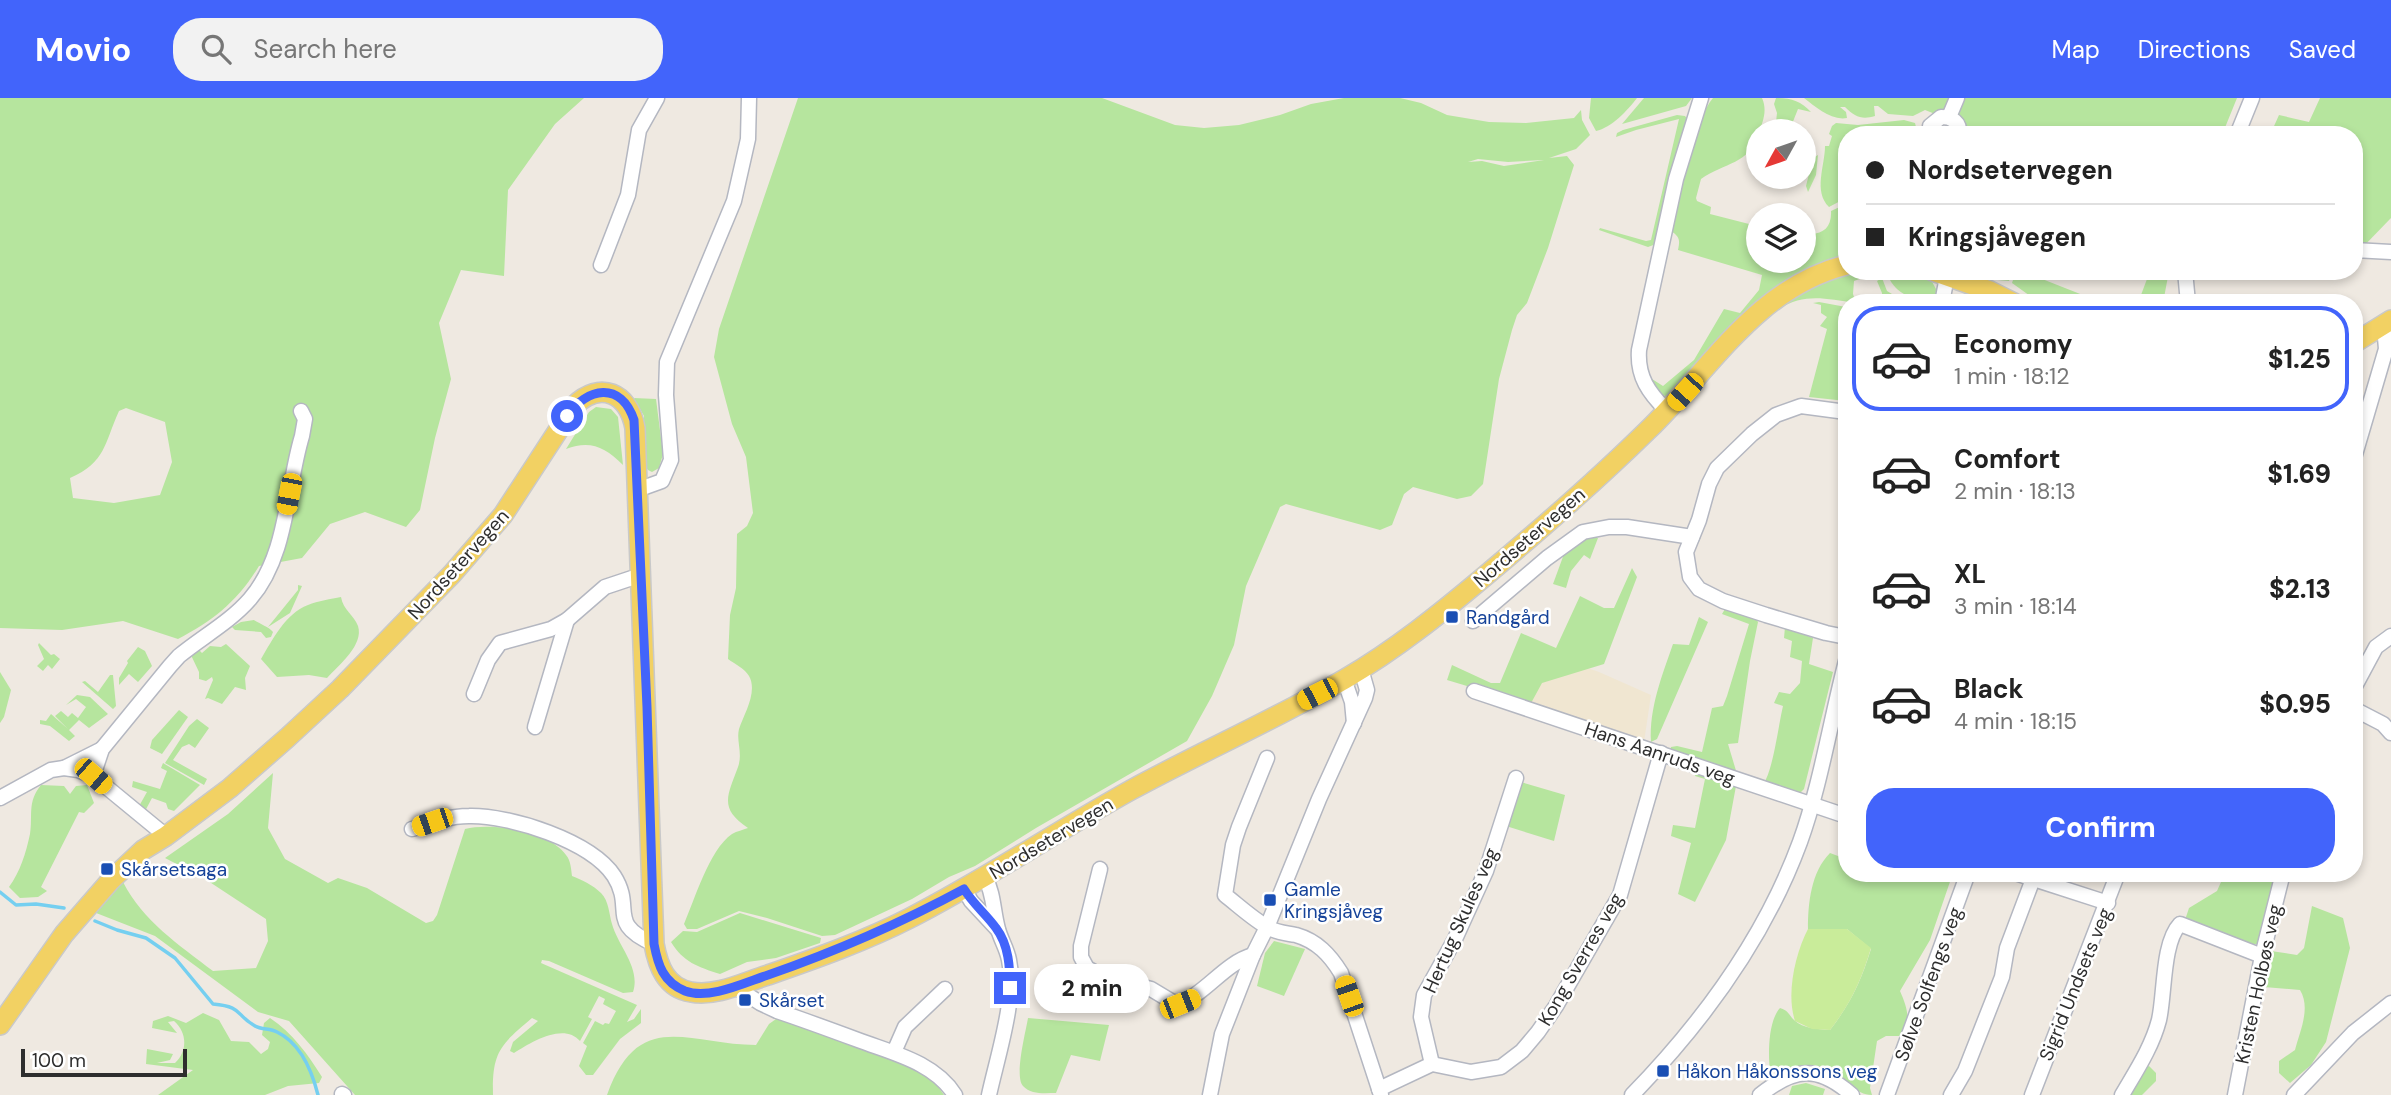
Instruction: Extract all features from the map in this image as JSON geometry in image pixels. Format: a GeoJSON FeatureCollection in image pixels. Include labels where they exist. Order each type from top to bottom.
{"type":"FeatureCollection","features":[{"type":"Feature","properties":{"kind":"main road","name":"Nordsetervegen"},"geometry":{"type":"LineString","coordinates":[[0,1025],[64,933],[135,858],[230,788],[261,761],[340,689],[418,610],[503,515],[567,416],[585,397],[599,392],[610,393],[621,399],[629,408],[635,428],[654,944],[657,961],[664,976],[685,990],[699,993],[734,986],[862,940],[912,917],[985,877],[1120,796],[1353,674],[1427,623],[1579,495],[1667,411],[1767,304],[1800,282],[1838,268]]}},
{"type":"Feature","properties":{"kind":"main road"},"geometry":{"type":"LineString","coordinates":[[1960,280],[1993,294]]}},
{"type":"Feature","properties":{"kind":"main road"},"geometry":{"type":"LineString","coordinates":[[2363,338],[2388,323]]}},
{"type":"Feature","properties":{"kind":"street"},"geometry":{"type":"LineString","coordinates":[[601,265],[628,195],[639,130],[657,98]]}},
{"type":"Feature","properties":{"kind":"street"},"geometry":{"type":"LineString","coordinates":[[637,490],[662,481],[671,460],[666,395],[667,362],[734,201],[748,139],[749,98]]}},
{"type":"Feature","properties":{"kind":"street"},"geometry":{"type":"LineString","coordinates":[[1667,411],[1646,388],[1638,362],[1639,350],[1676,179],[1701,98]]}},
{"type":"Feature","properties":{"kind":"street"},"geometry":{"type":"LineString","coordinates":[[1949,117],[1956,98]]}},
{"type":"Feature","properties":{"kind":"street"},"geometry":{"type":"LineString","coordinates":[[2241,126],[2252,98]]}},
{"type":"Feature","properties":{"kind":"street"},"geometry":{"type":"LineString","coordinates":[[1930,126],[1934,120],[1941,117],[1949,117],[1958,126]]}},
{"type":"Feature","properties":{"kind":"street"},"geometry":{"type":"LineString","coordinates":[[2363,250],[2391,251]]}},
{"type":"Feature","properties":{"kind":"street"},"geometry":{"type":"LineString","coordinates":[[2363,427],[2386,349],[2388,323]]}},
{"type":"Feature","properties":{"kind":"street"},"geometry":{"type":"LineString","coordinates":[[1838,411],[1801,406],[1776,415],[1760,427],[1717,468],[1686,552],[1690,578],[1699,589],[1723,601],[1838,635]]}},
{"type":"Feature","properties":{"kind":"street"},"geometry":{"type":"LineString","coordinates":[[93,776],[102,749],[179,656],[239,610],[267,574],[280,537],[302,436],[304,419],[301,411]]}},
{"type":"Feature","properties":{"kind":"street"},"geometry":{"type":"LineString","coordinates":[[1473,621],[1554,552],[1583,532],[1628,527],[1692,537]]}},
{"type":"Feature","properties":{"kind":"street"},"geometry":{"type":"LineString","coordinates":[[474,694],[488,660],[500,643],[537,634],[567,620],[605,587],[641,576]]}},
{"type":"Feature","properties":{"kind":"street"},"geometry":{"type":"LineString","coordinates":[[535,727],[567,620]]}},
{"type":"Feature","properties":{"kind":"street"},"geometry":{"type":"LineString","coordinates":[[2363,671],[2376,647],[2391,636]]}},
{"type":"Feature","properties":{"kind":"street"},"geometry":{"type":"LineString","coordinates":[[1210,1095],[1223,1034],[1253,955],[1354,724],[1353,674]]}},
{"type":"Feature","properties":{"kind":"street","name":"Hans Aanruds veg"},"geometry":{"type":"LineString","coordinates":[[1474,691],[1838,814]]}},
{"type":"Feature","properties":{"kind":"street"},"geometry":{"type":"LineString","coordinates":[[1632,1095],[1680,1042],[1718,993],[1764,921],[1801,841],[1838,694]]}},
{"type":"Feature","properties":{"kind":"street"},"geometry":{"type":"LineString","coordinates":[[2363,714],[2383,724],[2391,733]]}},
{"type":"Feature","properties":{"kind":"street"},"geometry":{"type":"LineString","coordinates":[[0,797],[51,770],[64,768],[102,749]]}},
{"type":"Feature","properties":{"kind":"street","name":"Kong Sverres veg"},"geometry":{"type":"LineString","coordinates":[[1432,1064],[1471,1072],[1501,1067],[1522,1051],[1538,1032],[1620,895],[1661,753]]}},
{"type":"Feature","properties":{"kind":"street"},"geometry":{"type":"LineString","coordinates":[[1267,758],[1233,845],[1225,895],[1267,927],[1319,945],[1333,960],[1345,984],[1380,1092],[1432,1064]]}},
{"type":"Feature","properties":{"kind":"street"},"geometry":{"type":"LineString","coordinates":[[64,768],[93,776],[166,836]]}},
{"type":"Feature","properties":{"kind":"street","name":"Hertug Skules veg"},"geometry":{"type":"LineString","coordinates":[[1432,1064],[1421,1017],[1424,995],[1455,939],[1486,871],[1516,778]]}},
{"type":"Feature","properties":{"kind":"street"},"geometry":{"type":"LineString","coordinates":[[412,829],[451,818],[484,816],[555,834],[610,870],[621,892],[624,921],[628,928],[654,944]]}},
{"type":"Feature","properties":{"kind":"street"},"geometry":{"type":"LineString","coordinates":[[1100,869],[1081,957],[1087,968],[1101,976],[1151,989],[1180,1004],[1195,997],[1241,959],[1253,955]]}},
{"type":"Feature","properties":{"kind":"street"},"geometry":{"type":"LineString","coordinates":[[985,877],[991,890],[998,930],[1010,962],[1010,988],[989,1095]]}},
{"type":"Feature","properties":{"kind":"street","name":"Sølve Solfengs veg"},"geometry":{"type":"LineString","coordinates":[[1887,1095],[1965,882]]}},
{"type":"Feature","properties":{"kind":"street"},"geometry":{"type":"LineString","coordinates":[[1951,1095],[1965,1071],[2002,976],[2007,948],[2032,882]]}},
{"type":"Feature","properties":{"kind":"street"},"geometry":{"type":"LineString","coordinates":[[2043,882],[2108,902]]}},
{"type":"Feature","properties":{"kind":"street","name":"Sigrid Undsets veg"},"geometry":{"type":"LineString","coordinates":[[2032,1095],[2115,882]]}},
{"type":"Feature","properties":{"kind":"street","name":"Kristen Holbøs veg"},"geometry":{"type":"LineString","coordinates":[[2235,1095],[2262,956],[2281,882]]}},
{"type":"Feature","properties":{"kind":"street"},"geometry":{"type":"LineString","coordinates":[[964,889],[971,901],[998,930]]}},
{"type":"Feature","properties":{"kind":"street"},"geometry":{"type":"LineString","coordinates":[[2122,1095],[2155,1034],[2171,939],[2180,924],[2262,956]]}},
{"type":"Feature","properties":{"kind":"street"},"geometry":{"type":"LineString","coordinates":[[734,986],[777,1011],[894,1052],[933,1072],[945,1081],[955,1095]]}},
{"type":"Feature","properties":{"kind":"street"},"geometry":{"type":"LineString","coordinates":[[894,1052],[905,1027],[945,989]]}},
{"type":"Feature","properties":{"kind":"street"},"geometry":{"type":"LineString","coordinates":[[2294,1095],[2353,1033],[2391,1003]]}},
{"type":"Feature","properties":{"kind":"street"},"geometry":{"type":"LineString","coordinates":[[1760,1095],[1781,1080],[1801,1073],[1818,1074],[1833,1079],[1852,1095]]}},
{"type":"Feature","properties":{"kind":"shaded area"},"geometry":{"type":"Polygon","coordinates":[[[1522,645],[1599,672],[1651,695],[1644,742],[1504,698],[1522,645]]]}},
{"type":"Feature","properties":{"kind":"green space"},"geometry":{"type":"Polygon","coordinates":[[[0,98],[584,98],[555,124],[508,190],[504,276],[461,270],[439,323],[451,379],[420,510],[406,527],[365,512],[330,524],[302,558],[259,566],[224,609],[178,639],[123,621],[62,630],[0,628],[0,98]],[[126,408],[119,411],[97,458],[82,472],[70,478],[73,498],[114,503],[160,495],[172,462],[165,422],[126,408]]]}},
{"type":"Feature","properties":{"kind":"green space"},"geometry":{"type":"Polygon","coordinates":[[[798,98],[1102,98],[1175,125],[1204,128],[1239,125],[1311,104],[1344,98],[1400,98],[1421,103],[1447,115],[1489,122],[1526,123],[1574,118],[1581,110],[1582,120],[1590,135],[1576,149],[1549,158],[1567,156],[1574,165],[1548,248],[1527,303],[1517,315],[1512,330],[1499,379],[1483,484],[1471,496],[1457,499],[1413,487],[1404,494],[1392,525],[1380,530],[1286,504],[1280,507],[1246,586],[1234,645],[1212,696],[1187,741],[975,866],[835,935],[822,936],[739,911],[697,929],[687,929],[684,924],[716,851],[732,834],[748,828],[732,814],[728,800],[739,762],[739,729],[752,689],[745,671],[728,659],[730,615],[736,588],[737,534],[747,526],[753,513],[746,457],[732,424],[714,357],[719,329],[798,98]],[[1478,159],[1468,162],[1482,161],[1504,166],[1544,160],[1508,162],[1478,159]]]}},
{"type":"Feature","properties":{"kind":"green space"},"geometry":{"type":"Polygon","coordinates":[[[1591,98],[1637,98],[1613,122],[1596,131],[1589,118],[1591,98]]]}},
{"type":"Feature","properties":{"kind":"green space"},"geometry":{"type":"Polygon","coordinates":[[[1644,98],[1692,98],[1686,106],[1622,124],[1644,98]]]}},
{"type":"Feature","properties":{"kind":"green space"},"geometry":{"type":"Polygon","coordinates":[[[1713,98],[1762,98],[1763,119],[1746,119],[1746,154],[1701,179],[1696,198],[1711,207],[1710,214],[1746,223],[1746,270],[1678,250],[1679,239],[1671,231],[1699,124],[1713,98]]]}},
{"type":"Feature","properties":{"kind":"green space"},"geometry":{"type":"Polygon","coordinates":[[[1776,98],[1786,99],[1803,105],[1811,112],[1798,109],[1794,119],[1776,119],[1776,98]]]}},
{"type":"Feature","properties":{"kind":"green space"},"geometry":{"type":"Polygon","coordinates":[[[1804,98],[2237,98],[2226,126],[1965,126],[1925,110],[1913,116],[1888,114],[1878,106],[1874,106],[1875,116],[1866,118],[1859,117],[1845,107],[1840,107],[1846,112],[1847,118],[1824,113],[1804,98]]]}},
{"type":"Feature","properties":{"kind":"green space"},"geometry":{"type":"Polygon","coordinates":[[[2320,98],[2391,98],[2391,218],[2363,247],[2363,126],[2274,126],[2279,115],[2309,122],[2320,98]]]}},
{"type":"Feature","properties":{"kind":"green space"},"geometry":{"type":"Polygon","coordinates":[[[1677,115],[1685,116],[1688,120],[1656,244],[1648,247],[1599,230],[1600,228],[1646,241],[1651,240],[1679,119],[1616,137],[1617,133],[1623,130],[1677,115]]]}},
{"type":"Feature","properties":{"kind":"green space"},"geometry":{"type":"Polygon","coordinates":[[[1904,120],[1915,123],[1916,126],[1838,126],[1838,202],[1829,207],[1822,194],[1821,178],[1825,146],[1829,146],[1832,136],[1829,134],[1836,123],[1858,125],[1904,120]]]}},
{"type":"Feature","properties":{"kind":"green space"},"geometry":{"type":"Polygon","coordinates":[[[1838,208],[1838,260],[1670,397],[1660,394],[1650,381],[1652,379],[1663,386],[1694,360],[1724,309],[1740,313],[1759,290],[1762,275],[1755,273],[1816,273],[1816,233],[1827,227],[1831,211],[1838,208]]]}},
{"type":"Feature","properties":{"kind":"green space"},"geometry":{"type":"Polygon","coordinates":[[[1838,275],[1838,280],[1857,280],[1854,281],[1853,294],[1838,294],[1838,300],[1803,299],[1772,313],[1787,297],[1838,275]]]}},
{"type":"Feature","properties":{"kind":"green space"},"geometry":{"type":"Polygon","coordinates":[[[1883,280],[1887,291],[1892,294],[1882,294],[1877,281],[1883,280]]]}},
{"type":"Feature","properties":{"kind":"green space"},"geometry":{"type":"Polygon","coordinates":[[[1890,280],[1931,280],[1936,294],[1904,294],[1890,280]]]}},
{"type":"Feature","properties":{"kind":"green space"},"geometry":{"type":"Polygon","coordinates":[[[2013,280],[2045,280],[2080,294],[2027,294],[2012,283],[2013,280]]]}},
{"type":"Feature","properties":{"kind":"green space"},"geometry":{"type":"Polygon","coordinates":[[[2147,280],[2167,280],[2165,294],[2141,294],[2147,280]]]}},
{"type":"Feature","properties":{"kind":"green space"},"geometry":{"type":"Polygon","coordinates":[[[1813,303],[1838,306],[1838,400],[1809,397],[1827,329],[1820,326],[1827,317],[1821,313],[1821,305],[1813,303]]]}},
{"type":"Feature","properties":{"kind":"green space"},"geometry":{"type":"Polygon","coordinates":[[[634,398],[656,399],[663,454],[659,468],[652,472],[644,464],[644,416],[634,398]]]}},
{"type":"Feature","properties":{"kind":"green space"},"geometry":{"type":"Polygon","coordinates":[[[596,407],[611,409],[618,417],[623,465],[610,454],[590,445],[566,449],[589,412],[596,407]]]}},
{"type":"Feature","properties":{"kind":"green space"},"geometry":{"type":"Polygon","coordinates":[[[1585,536],[1598,538],[1590,559],[1584,555],[1571,571],[1566,588],[1553,584],[1564,554],[1585,536]]]}},
{"type":"Feature","properties":{"kind":"green space"},"geometry":{"type":"Polygon","coordinates":[[[1632,568],[1637,577],[1604,664],[1542,683],[1530,705],[1447,680],[1452,665],[1491,683],[1500,683],[1521,633],[1556,648],[1580,596],[1604,608],[1614,608],[1632,568]]]}},
{"type":"Feature","properties":{"kind":"green space"},"geometry":{"type":"Polygon","coordinates":[[[298,585],[302,586],[290,613],[268,627],[298,590],[298,585]]]}},
{"type":"Feature","properties":{"kind":"green space"},"geometry":{"type":"Polygon","coordinates":[[[341,597],[358,626],[359,633],[349,654],[327,678],[309,675],[277,677],[261,659],[280,628],[300,609],[316,602],[341,597]]]}},
{"type":"Feature","properties":{"kind":"green space"},"geometry":{"type":"Polygon","coordinates":[[[1725,609],[1755,617],[1758,622],[1738,743],[1728,744],[1737,774],[1670,751],[1671,747],[1677,746],[1702,752],[1712,708],[1723,706],[1727,696],[1749,624],[1722,614],[1725,609]]]}},
{"type":"Feature","properties":{"kind":"green space"},"geometry":{"type":"Polygon","coordinates":[[[1699,617],[1708,622],[1657,739],[1651,742],[1654,704],[1673,644],[1689,645],[1699,617]]]}},
{"type":"Feature","properties":{"kind":"green space"},"geometry":{"type":"Polygon","coordinates":[[[254,620],[273,632],[271,637],[266,638],[261,632],[235,630],[232,627],[254,620]]]}},
{"type":"Feature","properties":{"kind":"green space"},"geometry":{"type":"Polygon","coordinates":[[[1785,627],[1813,638],[1809,664],[1833,672],[1804,789],[1800,793],[1765,781],[1783,706],[1774,703],[1779,692],[1790,694],[1800,683],[1802,661],[1790,657],[1792,641],[1784,638],[1785,627]]]}},
{"type":"Feature","properties":{"kind":"green space"},"geometry":{"type":"Polygon","coordinates":[[[39,643],[51,655],[54,654],[60,659],[52,669],[48,665],[43,671],[37,666],[44,659],[39,643]]]}},
{"type":"Feature","properties":{"kind":"green space"},"geometry":{"type":"Polygon","coordinates":[[[226,644],[250,666],[245,678],[246,690],[235,687],[222,704],[205,699],[213,680],[212,677],[206,681],[199,679],[199,672],[190,653],[198,649],[202,653],[210,646],[221,647],[226,644]]]}},
{"type":"Feature","properties":{"kind":"green space"},"geometry":{"type":"Polygon","coordinates":[[[138,647],[145,651],[152,666],[138,682],[129,674],[119,685],[119,678],[127,661],[138,647]]]}},
{"type":"Feature","properties":{"kind":"green space"},"geometry":{"type":"Polygon","coordinates":[[[0,672],[11,690],[0,723],[0,672]]]}},
{"type":"Feature","properties":{"kind":"green space"},"geometry":{"type":"Polygon","coordinates":[[[110,675],[113,675],[116,706],[113,709],[82,682],[85,681],[98,692],[110,675]]]}},
{"type":"Feature","properties":{"kind":"green space"},"geometry":{"type":"Polygon","coordinates":[[[77,695],[90,697],[108,714],[89,728],[79,720],[69,730],[75,736],[69,741],[50,726],[40,724],[40,720],[46,721],[51,714],[68,729],[55,716],[61,711],[68,717],[72,713],[78,718],[86,707],[76,699],[66,705],[77,695]]]}},
{"type":"Feature","properties":{"kind":"green space"},"geometry":{"type":"Polygon","coordinates":[[[179,710],[188,717],[162,754],[150,748],[152,740],[179,710]]]}},
{"type":"Feature","properties":{"kind":"green space"},"geometry":{"type":"Polygon","coordinates":[[[197,719],[209,728],[195,748],[189,744],[182,747],[173,760],[207,779],[204,785],[165,763],[189,726],[197,719]]]}},
{"type":"Feature","properties":{"kind":"green space"},"geometry":{"type":"Polygon","coordinates":[[[163,763],[200,785],[174,811],[168,809],[166,803],[152,798],[144,813],[138,808],[147,792],[132,787],[133,781],[160,789],[167,771],[161,768],[163,763]]]}},
{"type":"Feature","properties":{"kind":"green space"},"geometry":{"type":"Polygon","coordinates":[[[1696,772],[1736,786],[1726,840],[1695,902],[1678,894],[1691,843],[1671,836],[1673,825],[1695,828],[1705,779],[1695,776],[1696,772]]]}},
{"type":"Feature","properties":{"kind":"green space"},"geometry":{"type":"Polygon","coordinates":[[[273,773],[268,828],[285,859],[328,883],[338,878],[367,888],[426,923],[433,921],[437,915],[465,829],[490,827],[519,830],[534,834],[558,847],[569,860],[572,876],[594,888],[606,900],[615,932],[634,974],[633,992],[623,993],[549,961],[542,960],[541,963],[637,1005],[627,1022],[634,1019],[641,1009],[641,1023],[620,1039],[593,1075],[586,1075],[579,1066],[587,1046],[583,1043],[595,1021],[603,1025],[609,1024],[616,1011],[603,1004],[605,999],[599,996],[588,1017],[592,1019],[580,1041],[565,1033],[557,1034],[538,1039],[514,1053],[510,1051],[513,1042],[538,1021],[532,1018],[512,1035],[496,1059],[493,1095],[355,1095],[289,1021],[258,1012],[155,936],[91,911],[123,882],[151,920],[213,971],[256,968],[268,941],[266,919],[202,877],[165,858],[228,814],[273,773]]]}},
{"type":"Feature","properties":{"kind":"green space"},"geometry":{"type":"Polygon","coordinates":[[[1521,782],[1565,795],[1554,841],[1506,826],[1521,782]]]}},
{"type":"Feature","properties":{"kind":"green space"},"geometry":{"type":"Polygon","coordinates":[[[41,785],[64,786],[70,794],[76,786],[87,785],[94,803],[84,813],[79,812],[41,887],[47,891],[38,897],[20,898],[9,887],[24,855],[30,834],[32,803],[41,785]]]}},
{"type":"Feature","properties":{"kind":"green space"},"geometry":{"type":"Polygon","coordinates":[[[1830,853],[1838,856],[1838,882],[1950,882],[1930,940],[1900,991],[1907,1014],[1904,1030],[1901,1036],[1886,1036],[1877,1041],[1870,1088],[1872,1095],[1861,1092],[1822,1068],[1770,1070],[1771,1029],[1780,1008],[1802,1025],[1830,1030],[1855,991],[1871,949],[1847,929],[1808,929],[1810,899],[1815,879],[1830,853]]]}},
{"type":"Feature","properties":{"kind":"green space"},"geometry":{"type":"Polygon","coordinates":[[[2221,882],[2275,882],[2261,944],[2241,944],[2185,920],[2189,908],[2217,891],[2221,882]]]}},
{"type":"Feature","properties":{"kind":"green space"},"geometry":{"type":"Polygon","coordinates":[[[2312,906],[2343,918],[2350,948],[2326,1042],[2311,1065],[2290,1083],[2279,1073],[2279,1061],[2295,1050],[2304,1020],[2305,1004],[2300,990],[2264,987],[2271,951],[2297,955],[2304,948],[2312,906]]]}},
{"type":"Feature","properties":{"kind":"green space"},"geometry":{"type":"Polygon","coordinates":[[[740,913],[821,938],[820,943],[776,958],[747,962],[720,974],[692,963],[671,942],[683,931],[697,932],[740,913]]]}},
{"type":"Feature","properties":{"kind":"green space"},"geometry":{"type":"Polygon","coordinates":[[[1808,929],[1847,929],[1871,948],[1855,991],[1830,1030],[1812,1029],[1795,1021],[1792,1010],[1793,974],[1808,929]]]}},
{"type":"Feature","properties":{"kind":"green space"},"geometry":{"type":"Polygon","coordinates":[[[1274,941],[1305,949],[1284,996],[1257,986],[1265,953],[1274,941]]]}},
{"type":"Feature","properties":{"kind":"green space"},"geometry":{"type":"Polygon","coordinates":[[[203,1013],[219,1020],[231,1041],[249,1042],[261,1054],[268,1049],[270,1042],[262,1035],[264,1023],[270,1018],[293,1037],[322,1077],[319,1083],[288,1086],[265,1095],[158,1095],[193,1070],[146,1064],[147,1049],[173,1054],[170,1060],[157,1063],[175,1063],[184,1047],[183,1036],[174,1021],[168,1022],[177,1033],[152,1028],[153,1021],[168,1016],[186,1023],[203,1013]]]}},
{"type":"Feature","properties":{"kind":"green space"},"geometry":{"type":"Polygon","coordinates":[[[1028,1018],[1109,1025],[1100,1061],[1071,1055],[1056,1093],[1038,1093],[1026,1089],[1020,1073],[1028,1018]]]}},
{"type":"Feature","properties":{"kind":"green space"},"geometry":{"type":"Polygon","coordinates":[[[776,1019],[784,1019],[847,1039],[895,1058],[933,1081],[944,1095],[607,1095],[620,1068],[634,1050],[650,1041],[668,1037],[756,1045],[769,1024],[776,1019]]]}},
{"type":"Feature","properties":{"kind":"green space"},"geometry":{"type":"Polygon","coordinates":[[[2149,1066],[2156,1073],[2156,1081],[2142,1095],[2127,1095],[2142,1069],[2149,1066]]]}},
{"type":"Feature","properties":{"kind":"green space"},"geometry":{"type":"Polygon","coordinates":[[[1806,1083],[1825,1089],[1823,1095],[1789,1095],[1792,1086],[1806,1083]]]}},
{"type":"Feature","properties":{"kind":"waterway"},"geometry":{"type":"LineString","coordinates":[[0,892],[16,905],[36,904],[64,908]]}},
{"type":"Feature","properties":{"kind":"waterway"},"geometry":{"type":"LineString","coordinates":[[95,921],[146,938],[175,958],[213,1004],[230,1007],[255,1026],[285,1037],[304,1059],[318,1095]]}},
{"type":"Feature","properties":{"kind":"place","name":"Randgård"},"geometry":{"type":"Point","coordinates":[1452,617]}},
{"type":"Feature","properties":{"kind":"place","name":"Skårsetsaga"},"geometry":{"type":"Point","coordinates":[107,869]}},
{"type":"Feature","properties":{"kind":"place","name":"Gamle Kringsjåveg"},"geometry":{"type":"Point","coordinates":[1270,900]}},
{"type":"Feature","properties":{"kind":"place","name":"Skårset"},"geometry":{"type":"Point","coordinates":[745,1000]}},
{"type":"Feature","properties":{"kind":"place","name":"Håkon Håkonssons veg"},"geometry":{"type":"Point","coordinates":[1663,1071]}},
{"type":"Feature","properties":{"kind":"route"},"geometry":{"type":"LineString","coordinates":[[567,416],[585,397],[606,392],[621,399],[634,420],[654,944],[659,968],[664,976],[673,984],[691,992],[711,992],[734,986],[862,940],[964,889],[971,901],[998,930],[1010,962],[1010,988]]}}]}
